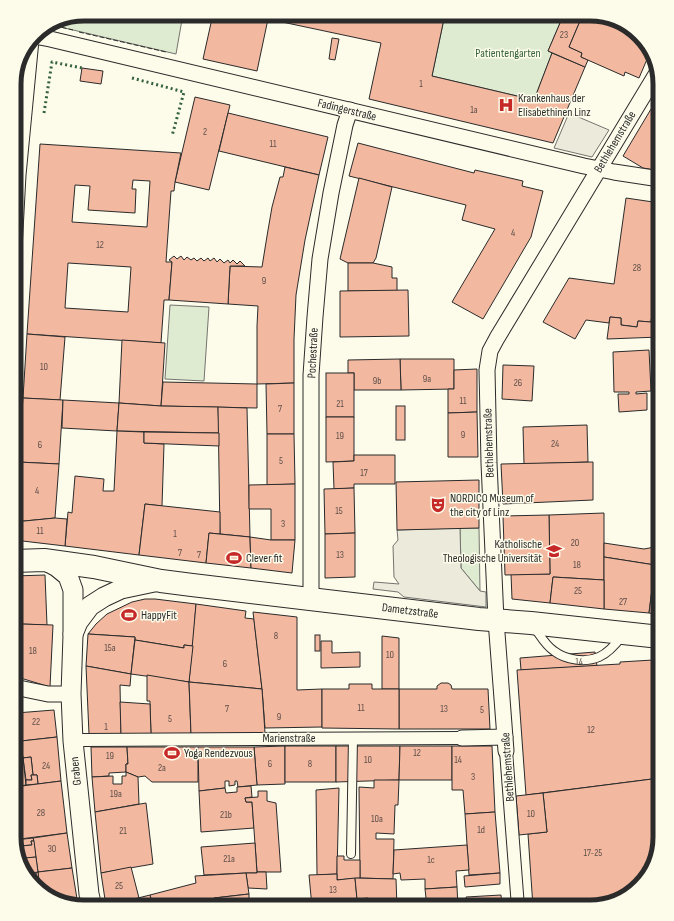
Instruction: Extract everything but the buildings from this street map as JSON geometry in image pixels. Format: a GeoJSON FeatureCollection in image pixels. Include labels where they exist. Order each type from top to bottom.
{"type":"FeatureCollection","features":[{"type":"Feature","properties":{"kind":"main road"},"geometry":{"type":"LineString","coordinates":[[21,561],[44,560],[94,567],[161,581]]}},
{"type":"Feature","properties":{"kind":"main road","name":"Dametzstraße"},"geometry":{"type":"LineString","coordinates":[[161,581],[496,620],[653,636]]}},
{"type":"Feature","properties":{"kind":"street","name":"Fadingerstraße"},"geometry":{"type":"LineString","coordinates":[[43,37],[598,169],[653,178]]}},
{"type":"Feature","properties":{"kind":"street"},"geometry":{"type":"LineString","coordinates":[[21,135],[30,53]]}},
{"type":"Feature","properties":{"kind":"street","name":"Bethlehemstraße"},"geometry":{"type":"LineString","coordinates":[[517,900],[496,620],[489,463],[487,370],[490,351],[653,80]]}},
{"type":"Feature","properties":{"kind":"street","name":"Pochestraße"},"geometry":{"type":"LineString","coordinates":[[311,599],[311,375],[315,317],[320,260],[331,192],[345,125],[350,110]]}},
{"type":"Feature","properties":{"kind":"street","name":"Graben"},"geometry":{"type":"LineString","coordinates":[[44,560],[57,567],[68,576],[73,590],[70,694],[72,741],[90,900]]}},
{"type":"Feature","properties":{"kind":"street","name":"Graben"},"geometry":{"type":"LineString","coordinates":[[72,635],[78,622],[90,606],[104,597],[121,589],[161,581]]}},
{"type":"Feature","properties":{"kind":"street"},"geometry":{"type":"LineString","coordinates":[[21,688],[48,694],[70,694]]}},
{"type":"Feature","properties":{"kind":"street","name":"Marienstraße"},"geometry":{"type":"LineString","coordinates":[[72,741],[462,738],[506,744]]}},
{"type":"Feature","properties":{"kind":"lane"},"geometry":{"type":"LineString","coordinates":[[531,623],[545,643],[554,651],[566,657],[582,661],[599,657],[611,649],[625,634]]}},
{"type":"Feature","properties":{"kind":"lane"},"geometry":{"type":"LineString","coordinates":[[351,854],[353,738]]}},
{"type":"Feature","properties":{"kind":"green space"},"geometry":{"type":"Polygon","coordinates":[[[84,21],[182,21],[176,54],[58,27],[64,24],[84,21]]]}},
{"type":"Feature","properties":{"kind":"green space","name":"Patientengarten"},"geometry":{"type":"Polygon","coordinates":[[[444,21],[555,21],[560,23],[548,51],[552,53],[534,100],[432,76],[444,21]]]}},
{"type":"Feature","properties":{"kind":"green space"},"geometry":{"type":"Polygon","coordinates":[[[170,305],[209,307],[204,381],[165,379],[170,305]]]}},
{"type":"Feature","properties":{"kind":"green space"},"geometry":{"type":"Polygon","coordinates":[[[460,528],[479,528],[480,591],[461,568],[460,528]]]}},
{"type":"Feature","properties":{"kind":"shaded area"},"geometry":{"type":"Polygon","coordinates":[[[569,113],[609,130],[592,157],[554,148],[569,113]]]}},
{"type":"Feature","properties":{"kind":"shaded area"},"geometry":{"type":"Polygon","coordinates":[[[460,528],[461,568],[480,591],[486,592],[486,607],[404,597],[398,592],[373,589],[374,582],[399,584],[394,577],[393,546],[398,540],[397,530],[460,528]]]}},
{"type":"Feature","properties":{"kind":"hedge"},"geometry":{"type":"LineString","coordinates":[[44,113],[52,62],[82,68]]}},
{"type":"Feature","properties":{"kind":"hedge"},"geometry":{"type":"LineString","coordinates":[[132,78],[184,92],[172,136]]}},
{"type":"Feature","properties":{"kind":"fence"},"geometry":{"type":"LineString","coordinates":[[58,27],[73,30]]}},
{"type":"Feature","properties":{"kind":"fence"},"geometry":{"type":"LineString","coordinates":[[79,32],[166,52]]}},
{"type":"Feature","properties":{"kind":"place","name":"Krankenhaus der Elisabethinen Linz"},"geometry":{"type":"Point","coordinates":[506,105]}},
{"type":"Feature","properties":{"kind":"place","name":"NORDICO Museum of the city of Linz"},"geometry":{"type":"Point","coordinates":[438,505]}},
{"type":"Feature","properties":{"kind":"place","name":"Katholische Theologische Universität"},"geometry":{"type":"Point","coordinates":[554,551]}},
{"type":"Feature","properties":{"kind":"place","name":"Clever fit"},"geometry":{"type":"Point","coordinates":[234,558]}},
{"type":"Feature","properties":{"kind":"place","name":"HappyFit"},"geometry":{"type":"Point","coordinates":[129,615]}},
{"type":"Feature","properties":{"kind":"place","name":"Yoga Rendezvous"},"geometry":{"type":"Point","coordinates":[172,753]}}]}
